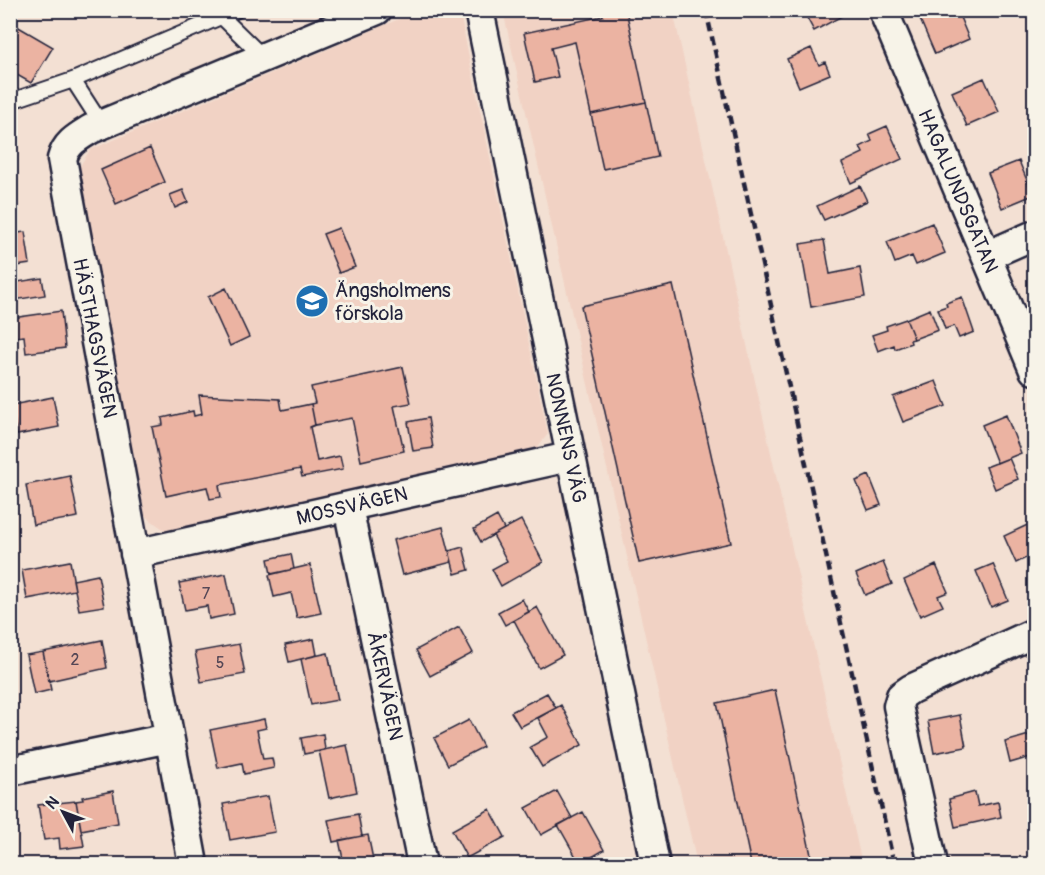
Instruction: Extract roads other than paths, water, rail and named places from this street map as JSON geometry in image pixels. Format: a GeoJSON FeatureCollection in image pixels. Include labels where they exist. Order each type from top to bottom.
{"type":"FeatureCollection","features":[{"type":"Feature","properties":{"kind":"street","name":"HÄSTHAGSVÄGEN"},"geometry":{"type":"LineString","coordinates":[[193,864],[62,159],[64,151],[72,141],[102,125],[377,10]]}},
{"type":"Feature","properties":{"kind":"street","name":"NONNENS VÄG"},"geometry":{"type":"LineString","coordinates":[[479,10],[569,457],[655,864]]}},
{"type":"Feature","properties":{"kind":"street","name":"HAGALUNDSGATAN"},"geometry":{"type":"LineString","coordinates":[[883,10],[1035,370]]}},
{"type":"Feature","properties":{"kind":"street"},"geometry":{"type":"LineString","coordinates":[[986,256],[1035,235]]}},
{"type":"Feature","properties":{"kind":"street","name":"MOSSVÄGEN"},"geometry":{"type":"LineString","coordinates":[[135,554],[569,457]]}},
{"type":"Feature","properties":{"kind":"street","name":"ÅKERVÄGEN"},"geometry":{"type":"LineString","coordinates":[[348,507],[422,864]]}},
{"type":"Feature","properties":{"kind":"street"},"geometry":{"type":"LineString","coordinates":[[933,864],[898,706],[901,696],[911,689],[1035,633]]}},
{"type":"Feature","properties":{"kind":"street"},"geometry":{"type":"LineString","coordinates":[[10,771],[169,738]]}},
{"type":"Feature","properties":{"kind":"lane"},"geometry":{"type":"LineString","coordinates":[[10,98],[17,99],[73,80],[237,10]]}},
{"type":"Feature","properties":{"kind":"lane"},"geometry":{"type":"LineString","coordinates":[[222,17],[264,58]]}},
{"type":"Feature","properties":{"kind":"lane"},"geometry":{"type":"LineString","coordinates":[[73,80],[102,125]]}},
{"type":"Feature","properties":{"kind":"railway"},"geometry":{"type":"LineString","coordinates":[[706,10],[894,864]]}},
{"type":"Feature","properties":{"kind":"place","name":"Ängsholmens förskola"},"geometry":{"type":"Point","coordinates":[312,301]}}]}
